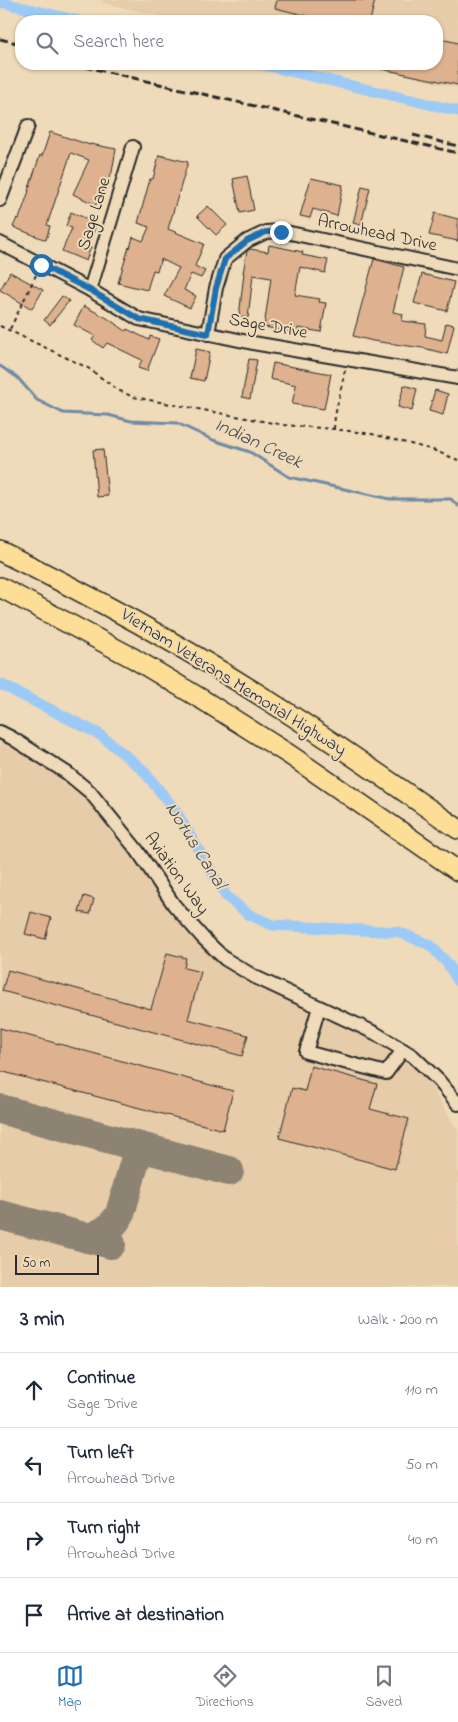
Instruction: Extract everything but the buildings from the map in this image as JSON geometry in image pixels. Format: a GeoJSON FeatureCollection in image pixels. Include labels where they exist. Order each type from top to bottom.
{"type":"FeatureCollection","features":[{"type":"Feature","properties":{"kind":"highway","name":"Vietnam Veterans Memorial Highway"},"geometry":{"type":"LineString","coordinates":[[0,551],[52,576],[148,628],[280,708],[458,829]]}},
{"type":"Feature","properties":{"kind":"highway"},"geometry":{"type":"LineString","coordinates":[[0,587],[133,658],[219,710],[290,755],[458,871]]}},
{"type":"Feature","properties":{"kind":"street"},"geometry":{"type":"LineString","coordinates":[[0,200],[28,126]]}},
{"type":"Feature","properties":{"kind":"street","name":"Sage Lane"},"geometry":{"type":"LineString","coordinates":[[90,290],[133,148]]}},
{"type":"Feature","properties":{"kind":"street","name":"Arrowhead Drive"},"geometry":{"type":"LineString","coordinates":[[208,334],[216,288],[225,259],[247,241],[266,232],[281,232],[458,269]]}},
{"type":"Feature","properties":{"kind":"street","name":"Sage Drive"},"geometry":{"type":"LineString","coordinates":[[0,243],[90,290],[139,319],[347,360],[458,378]]}},
{"type":"Feature","properties":{"kind":"street","name":"Aviation Way"},"geometry":{"type":"LineString","coordinates":[[0,732],[67,773],[90,792],[138,850],[174,905],[203,938],[226,959],[255,977],[375,1033],[413,1056],[439,1081],[458,1104]]}},
{"type":"Feature","properties":{"kind":"street"},"geometry":{"type":"LineString","coordinates":[[319,1007],[306,1052],[386,1073],[403,1050]]}},
{"type":"Feature","properties":{"kind":"path"},"geometry":{"type":"LineString","coordinates":[[10,329],[41,265]]}},
{"type":"Feature","properties":{"kind":"path"},"geometry":{"type":"LineString","coordinates":[[0,326],[10,329],[88,368],[118,390],[132,396],[264,422],[372,434],[433,450],[458,460]]}},
{"type":"Feature","properties":{"kind":"path"},"geometry":{"type":"LineString","coordinates":[[334,429],[347,360]]}},
{"type":"Feature","properties":{"kind":"shaded area"},"geometry":{"type":"Polygon","coordinates":[[[102,0],[458,0],[458,88],[383,70],[443,70],[443,15],[156,15],[100,2],[102,0]]]}},
{"type":"Feature","properties":{"kind":"shaded area"},"geometry":{"type":"Polygon","coordinates":[[[0,732],[67,773],[137,850],[225,959],[413,1056],[458,1131],[458,1287],[0,1287],[0,732]]]}},
{"type":"Feature","properties":{"kind":"waterway"},"geometry":{"type":"LineString","coordinates":[[0,2],[54,15]]}},
{"type":"Feature","properties":{"kind":"waterway"},"geometry":{"type":"LineString","coordinates":[[285,70],[458,111]]}},
{"type":"Feature","properties":{"kind":"waterway","name":"Indian Creek"},"geometry":{"type":"LineString","coordinates":[[0,366],[17,377],[37,400],[63,413],[108,415],[131,421],[177,423],[213,440],[250,452],[289,477],[390,499],[451,499],[458,506]]}},
{"type":"Feature","properties":{"kind":"waterway","name":"Notus Canal"},"geometry":{"type":"LineString","coordinates":[[0,684],[99,734],[142,769],[175,810],[226,896],[248,914],[272,925],[398,932],[430,945],[448,964],[458,981]]}},
{"type":"Feature","properties":{"kind":"taxiway"},"geometry":{"type":"LineString","coordinates":[[0,1109],[229,1171]]}},
{"type":"Feature","properties":{"kind":"taxiway"},"geometry":{"type":"LineString","coordinates":[[88,1238],[107,1229],[120,1214],[138,1150]]}},
{"type":"Feature","properties":{"kind":"taxiway"},"geometry":{"type":"LineString","coordinates":[[0,1215],[111,1244]]}},
{"type":"Feature","properties":{"kind":"railway"},"geometry":{"type":"LineString","coordinates":[[0,39],[15,43]]}},
{"type":"Feature","properties":{"kind":"railway"},"geometry":{"type":"LineString","coordinates":[[99,70],[458,153]]}},
{"type":"Feature","properties":{"kind":"railway"},"geometry":{"type":"LineString","coordinates":[[413,135],[458,146]]}},
{"type":"Feature","properties":{"kind":"route"},"geometry":{"type":"LineString","coordinates":[[41,265],[90,290],[139,319],[208,334],[216,288],[225,259],[247,241],[266,232],[281,232]]}}]}
